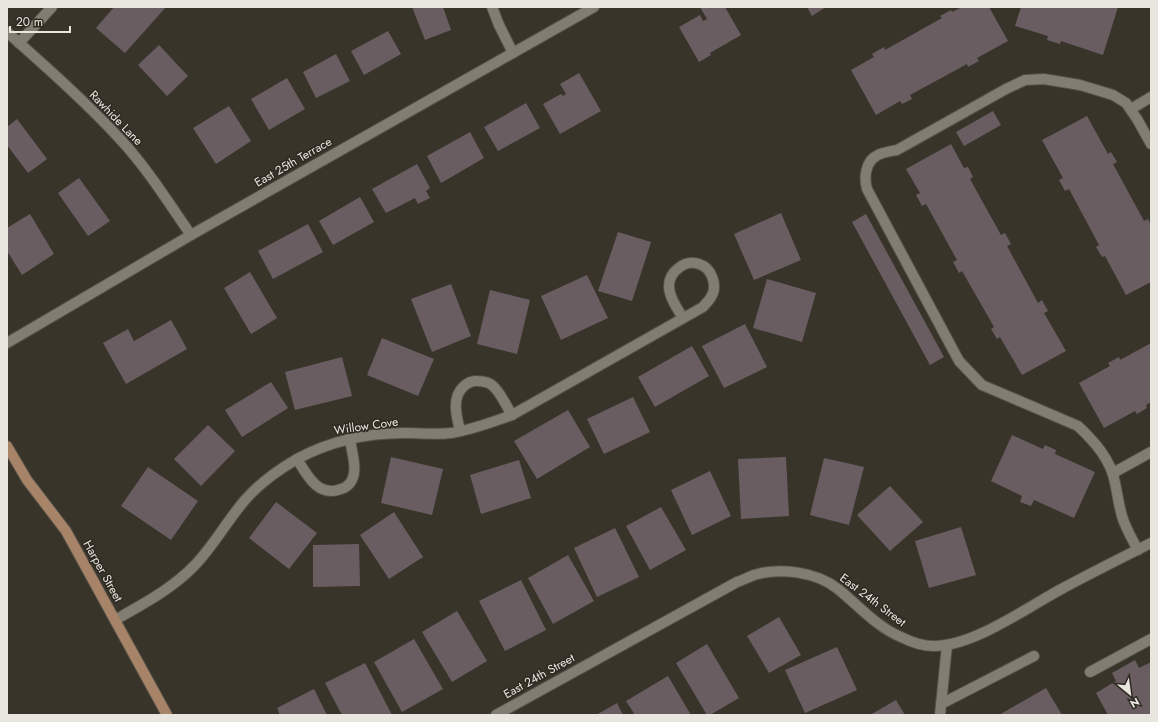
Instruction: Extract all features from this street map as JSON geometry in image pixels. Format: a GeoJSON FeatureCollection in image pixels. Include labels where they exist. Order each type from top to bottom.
{"type":"FeatureCollection","features":[{"type":"Feature","properties":{"kind":"street"},"geometry":{"type":"LineString","coordinates":[[19,43],[52,7]]}},
{"type":"Feature","properties":{"kind":"street"},"geometry":{"type":"LineString","coordinates":[[492,7],[513,53]]}},
{"type":"Feature","properties":{"kind":"street","name":"East 25th Terrace"},"geometry":{"type":"LineString","coordinates":[[7,342],[191,235],[594,7]]}},
{"type":"Feature","properties":{"kind":"street","name":"Rawhide Lane"},"geometry":{"type":"LineString","coordinates":[[7,32],[120,139],[146,170],[191,235]]}},
{"type":"Feature","properties":{"kind":"street"},"geometry":{"type":"LineString","coordinates":[[1138,550],[1124,522],[1118,503],[1113,473],[1099,448],[1078,426],[982,385],[959,361],[867,189],[865,180],[866,171],[870,162],[877,155],[897,150],[1006,89],[1025,80],[1044,79],[1080,85],[1113,95],[1126,103],[1131,109],[1151,144]]}},
{"type":"Feature","properties":{"kind":"street"},"geometry":{"type":"LineString","coordinates":[[1131,109],[1151,97]]}},
{"type":"Feature","properties":{"kind":"street","name":"Willow Cove"},"geometry":{"type":"LineString","coordinates":[[115,620],[164,592],[194,566],[245,500],[266,480],[297,459],[323,447],[350,439],[382,434],[406,433],[428,435],[460,431],[480,427],[512,415],[703,307],[712,297],[714,286],[713,277],[708,269],[700,264],[689,263],[684,265],[678,268],[671,277],[669,287],[673,300],[682,318]]}},
{"type":"Feature","properties":{"kind":"street"},"geometry":{"type":"LineString","coordinates":[[460,431],[456,414],[456,400],[458,392],[465,385],[474,381],[484,381],[493,386],[512,415]]}},
{"type":"Feature","properties":{"kind":"street"},"geometry":{"type":"LineString","coordinates":[[297,459],[315,486],[323,491],[334,492],[343,489],[351,482],[354,473],[350,439]]}},
{"type":"Feature","properties":{"kind":"street","name":"Harper Street"},"geometry":{"type":"LineString","coordinates":[[7,446],[27,480],[66,532],[167,715]]}},
{"type":"Feature","properties":{"kind":"street"},"geometry":{"type":"LineString","coordinates":[[1113,473],[1151,452]]}},
{"type":"Feature","properties":{"kind":"street","name":"East 24th Street"},"geometry":{"type":"LineString","coordinates":[[496,715],[737,582],[755,575],[773,572],[792,572],[819,578],[837,588],[874,620],[892,633],[922,646],[947,645],[965,641],[988,630],[1067,586],[1151,543]]}},
{"type":"Feature","properties":{"kind":"street"},"geometry":{"type":"LineString","coordinates":[[1090,672],[1151,638]]}},
{"type":"Feature","properties":{"kind":"street"},"geometry":{"type":"LineString","coordinates":[[940,715],[947,645]]}},
{"type":"Feature","properties":{"kind":"street"},"geometry":{"type":"LineString","coordinates":[[941,704],[1034,656]]}},
{"type":"Feature","properties":{"kind":"building"},"geometry":{"type":"Polygon","coordinates":[[[114,7],[166,7],[125,53],[96,28],[114,7]]]}},
{"type":"Feature","properties":{"kind":"building"},"geometry":{"type":"Polygon","coordinates":[[[412,7],[443,7],[451,30],[425,40],[412,7]]]}},
{"type":"Feature","properties":{"kind":"building"},"geometry":{"type":"Polygon","coordinates":[[[700,7],[725,7],[741,35],[710,53],[711,55],[699,62],[679,27],[700,15],[703,21],[707,19],[700,7]]]}},
{"type":"Feature","properties":{"kind":"building"},"geometry":{"type":"Polygon","coordinates":[[[807,7],[826,7],[812,16],[807,7]]]}},
{"type":"Feature","properties":{"kind":"building"},"geometry":{"type":"Polygon","coordinates":[[[962,7],[989,7],[1008,41],[977,58],[979,61],[968,67],[967,64],[910,95],[912,99],[902,104],[900,101],[876,115],[851,70],[874,57],[872,54],[884,47],[885,50],[942,18],[940,16],[951,10],[952,12],[962,7]]]}},
{"type":"Feature","properties":{"kind":"building"},"geometry":{"type":"Polygon","coordinates":[[[1021,7],[1118,7],[1103,55],[1061,41],[1060,44],[1047,40],[1048,36],[1015,26],[1021,7]]]}},
{"type":"Feature","properties":{"kind":"building"},"geometry":{"type":"Polygon","coordinates":[[[388,31],[401,54],[364,75],[351,51],[388,31]]]}},
{"type":"Feature","properties":{"kind":"building"},"geometry":{"type":"Polygon","coordinates":[[[159,45],[188,76],[167,96],[138,65],[159,45]]]}},
{"type":"Feature","properties":{"kind":"building"},"geometry":{"type":"Polygon","coordinates":[[[336,54],[350,81],[316,98],[303,72],[336,54]]]}},
{"type":"Feature","properties":{"kind":"building"},"geometry":{"type":"Polygon","coordinates":[[[579,73],[601,111],[560,134],[543,104],[561,94],[563,96],[566,94],[560,84],[579,73]]]}},
{"type":"Feature","properties":{"kind":"building"},"geometry":{"type":"Polygon","coordinates":[[[287,78],[305,109],[269,130],[251,99],[287,78]]]}},
{"type":"Feature","properties":{"kind":"building"},"geometry":{"type":"Polygon","coordinates":[[[526,103],[540,128],[498,151],[484,127],[526,103]]]}},
{"type":"Feature","properties":{"kind":"building"},"geometry":{"type":"Polygon","coordinates":[[[229,106],[251,141],[216,164],[193,128],[229,106]]]}},
{"type":"Feature","properties":{"kind":"building"},"geometry":{"type":"Polygon","coordinates":[[[993,111],[1001,125],[964,146],[956,132],[993,111]]]}},
{"type":"Feature","properties":{"kind":"building"},"geometry":{"type":"Polygon","coordinates":[[[1087,116],[1108,154],[1111,152],[1117,162],[1113,164],[1144,221],[1148,219],[1151,225],[1151,282],[1126,295],[1105,256],[1102,257],[1096,247],[1099,245],[1069,189],[1065,191],[1059,180],[1063,178],[1042,140],[1087,116]]]}},
{"type":"Feature","properties":{"kind":"building"},"geometry":{"type":"Polygon","coordinates":[[[17,119],[47,159],[28,173],[7,145],[7,127],[17,119]]]}},
{"type":"Feature","properties":{"kind":"building"},"geometry":{"type":"Polygon","coordinates":[[[470,132],[484,158],[441,183],[427,156],[470,132]]]}},
{"type":"Feature","properties":{"kind":"building"},"geometry":{"type":"Polygon","coordinates":[[[951,144],[964,168],[968,167],[973,177],[970,179],[1001,235],[1005,233],[1011,244],[1007,246],[1038,303],[1042,300],[1048,311],[1044,313],[1066,351],[1022,375],[1000,337],[997,339],[991,329],[994,327],[962,271],[959,273],[953,262],[957,260],[926,204],[922,206],[916,195],[920,193],[906,169],[951,144]]]}},
{"type":"Feature","properties":{"kind":"building"},"geometry":{"type":"Polygon","coordinates":[[[417,164],[430,188],[426,191],[430,198],[418,204],[415,198],[386,213],[372,189],[417,164]]]}},
{"type":"Feature","properties":{"kind":"building"},"geometry":{"type":"Polygon","coordinates":[[[79,178],[110,221],[88,236],[58,193],[79,178]]]}},
{"type":"Feature","properties":{"kind":"building"},"geometry":{"type":"Polygon","coordinates":[[[360,197],[374,222],[333,245],[319,221],[360,197]]]}},
{"type":"Feature","properties":{"kind":"building"},"geometry":{"type":"Polygon","coordinates":[[[781,213],[801,260],[754,280],[734,234],[781,213]]]}},
{"type":"Feature","properties":{"kind":"building"},"geometry":{"type":"Polygon","coordinates":[[[30,214],[54,254],[22,275],[7,251],[7,228],[30,214]]]}},
{"type":"Feature","properties":{"kind":"building"},"geometry":{"type":"Polygon","coordinates":[[[866,214],[944,357],[930,365],[852,222],[866,214]]]}},
{"type":"Feature","properties":{"kind":"building"},"geometry":{"type":"Polygon","coordinates":[[[308,224],[323,252],[273,279],[258,251],[308,224]]]}},
{"type":"Feature","properties":{"kind":"building"},"geometry":{"type":"Polygon","coordinates":[[[618,232],[651,242],[632,301],[598,291],[618,232]]]}},
{"type":"Feature","properties":{"kind":"building"},"geometry":{"type":"Polygon","coordinates":[[[250,272],[277,318],[251,334],[224,288],[250,272]]]}},
{"type":"Feature","properties":{"kind":"building"},"geometry":{"type":"Polygon","coordinates":[[[587,275],[608,318],[561,340],[541,296],[587,275]]]}},
{"type":"Feature","properties":{"kind":"building"},"geometry":{"type":"Polygon","coordinates":[[[767,279],[816,293],[802,342],[753,328],[767,279]]]}},
{"type":"Feature","properties":{"kind":"building"},"geometry":{"type":"Polygon","coordinates":[[[451,284],[471,336],[432,352],[411,299],[451,284]]]}},
{"type":"Feature","properties":{"kind":"building"},"geometry":{"type":"Polygon","coordinates":[[[490,290],[530,300],[517,354],[477,344],[490,290]]]}},
{"type":"Feature","properties":{"kind":"building"},"geometry":{"type":"Polygon","coordinates":[[[171,320],[187,349],[126,384],[103,343],[128,329],[134,341],[171,320]]]}},
{"type":"Feature","properties":{"kind":"building"},"geometry":{"type":"Polygon","coordinates":[[[745,324],[767,367],[724,388],[702,346],[745,324]]]}},
{"type":"Feature","properties":{"kind":"building"},"geometry":{"type":"Polygon","coordinates":[[[382,338],[434,359],[418,396],[367,375],[382,338]]]}},
{"type":"Feature","properties":{"kind":"building"},"geometry":{"type":"Polygon","coordinates":[[[1151,343],[1151,402],[1146,405],[1147,408],[1137,414],[1135,411],[1104,428],[1079,383],[1110,366],[1108,363],[1119,357],[1120,360],[1151,343]]]}},
{"type":"Feature","properties":{"kind":"building"},"geometry":{"type":"Polygon","coordinates":[[[692,346],[709,376],[655,407],[638,377],[692,346]]]}},
{"type":"Feature","properties":{"kind":"building"},"geometry":{"type":"Polygon","coordinates":[[[342,357],[352,396],[295,410],[285,372],[342,357]]]}},
{"type":"Feature","properties":{"kind":"building"},"geometry":{"type":"Polygon","coordinates":[[[271,382],[288,408],[242,437],[225,410],[271,382]]]}},
{"type":"Feature","properties":{"kind":"building"},"geometry":{"type":"Polygon","coordinates":[[[633,397],[650,432],[604,454],[587,419],[633,397]]]}},
{"type":"Feature","properties":{"kind":"building"},"geometry":{"type":"Polygon","coordinates":[[[568,410],[590,447],[537,479],[514,441],[568,410]]]}},
{"type":"Feature","properties":{"kind":"building"},"geometry":{"type":"Polygon","coordinates":[[[208,425],[235,451],[201,486],[174,459],[208,425]]]}},
{"type":"Feature","properties":{"kind":"building"},"geometry":{"type":"Polygon","coordinates":[[[1012,435],[1043,449],[1045,445],[1056,450],[1055,454],[1095,472],[1074,518],[1034,500],[1031,506],[1020,502],[1022,496],[991,481],[1012,435]]]}},
{"type":"Feature","properties":{"kind":"building"},"geometry":{"type":"Polygon","coordinates":[[[391,457],[443,469],[432,515],[381,503],[391,457]]]}},
{"type":"Feature","properties":{"kind":"building"},"geometry":{"type":"Polygon","coordinates":[[[786,457],[789,516],[741,519],[738,459],[786,457]]]}},
{"type":"Feature","properties":{"kind":"building"},"geometry":{"type":"Polygon","coordinates":[[[824,458],[864,467],[849,525],[810,515],[824,458]]]}},
{"type":"Feature","properties":{"kind":"building"},"geometry":{"type":"Polygon","coordinates":[[[519,460],[531,498],[481,514],[470,475],[519,460]]]}},
{"type":"Feature","properties":{"kind":"building"},"geometry":{"type":"Polygon","coordinates":[[[148,467],[198,501],[171,540],[121,506],[148,467]]]}},
{"type":"Feature","properties":{"kind":"building"},"geometry":{"type":"Polygon","coordinates":[[[710,471],[731,516],[692,535],[671,490],[710,471]]]}},
{"type":"Feature","properties":{"kind":"building"},"geometry":{"type":"Polygon","coordinates":[[[890,486],[923,522],[890,551],[857,515],[890,486]]]}},
{"type":"Feature","properties":{"kind":"building"},"geometry":{"type":"Polygon","coordinates":[[[276,502],[317,533],[289,569],[249,538],[276,502]]]}},
{"type":"Feature","properties":{"kind":"building"},"geometry":{"type":"Polygon","coordinates":[[[661,507],[686,550],[650,570],[626,526],[661,507]]]}},
{"type":"Feature","properties":{"kind":"building"},"geometry":{"type":"Polygon","coordinates":[[[394,512],[423,557],[389,579],[360,535],[394,512]]]}},
{"type":"Feature","properties":{"kind":"building"},"geometry":{"type":"Polygon","coordinates":[[[961,527],[976,575],[929,588],[915,541],[961,527]]]}},
{"type":"Feature","properties":{"kind":"building"},"geometry":{"type":"Polygon","coordinates":[[[615,528],[639,577],[597,597],[574,548],[615,528]]]}},
{"type":"Feature","properties":{"kind":"building"},"geometry":{"type":"Polygon","coordinates":[[[359,544],[360,586],[313,587],[313,545],[359,544]]]}},
{"type":"Feature","properties":{"kind":"building"},"geometry":{"type":"Polygon","coordinates":[[[568,555],[594,601],[553,624],[528,578],[568,555]]]}},
{"type":"Feature","properties":{"kind":"building"},"geometry":{"type":"Polygon","coordinates":[[[521,580],[546,630],[505,651],[479,601],[521,580]]]}},
{"type":"Feature","properties":{"kind":"building"},"geometry":{"type":"Polygon","coordinates":[[[457,611],[487,661],[452,682],[422,632],[457,611]]]}},
{"type":"Feature","properties":{"kind":"building"},"geometry":{"type":"Polygon","coordinates":[[[779,617],[801,655],[769,673],[747,636],[779,617]]]}},
{"type":"Feature","properties":{"kind":"building"},"geometry":{"type":"Polygon","coordinates":[[[414,639],[443,689],[402,712],[374,662],[414,639]]]}},
{"type":"Feature","properties":{"kind":"building"},"geometry":{"type":"Polygon","coordinates":[[[707,644],[739,698],[710,715],[707,715],[676,663],[707,644]]]}},
{"type":"Feature","properties":{"kind":"building"},"geometry":{"type":"Polygon","coordinates":[[[837,647],[857,690],[805,713],[785,670],[837,647]]]}},
{"type":"Feature","properties":{"kind":"building"},"geometry":{"type":"Polygon","coordinates":[[[1135,660],[1139,668],[1151,662],[1151,715],[1108,715],[1096,693],[1116,681],[1112,673],[1135,660]]]}},
{"type":"Feature","properties":{"kind":"building"},"geometry":{"type":"Polygon","coordinates":[[[365,663],[392,715],[342,715],[325,683],[365,663]]]}},
{"type":"Feature","properties":{"kind":"building"},"geometry":{"type":"Polygon","coordinates":[[[668,676],[691,715],[635,715],[626,701],[668,676]]]}},
{"type":"Feature","properties":{"kind":"building"},"geometry":{"type":"Polygon","coordinates":[[[1046,688],[1062,715],[999,715],[1046,688]]]}},
{"type":"Feature","properties":{"kind":"building"},"geometry":{"type":"Polygon","coordinates":[[[314,689],[327,715],[280,715],[277,708],[314,689]]]}},
{"type":"Feature","properties":{"kind":"building"},"geometry":{"type":"Polygon","coordinates":[[[896,700],[905,715],[870,715],[896,700]]]}},
{"type":"Feature","properties":{"kind":"building"},"geometry":{"type":"Polygon","coordinates":[[[617,703],[623,715],[596,715],[617,703]]]}}]}
